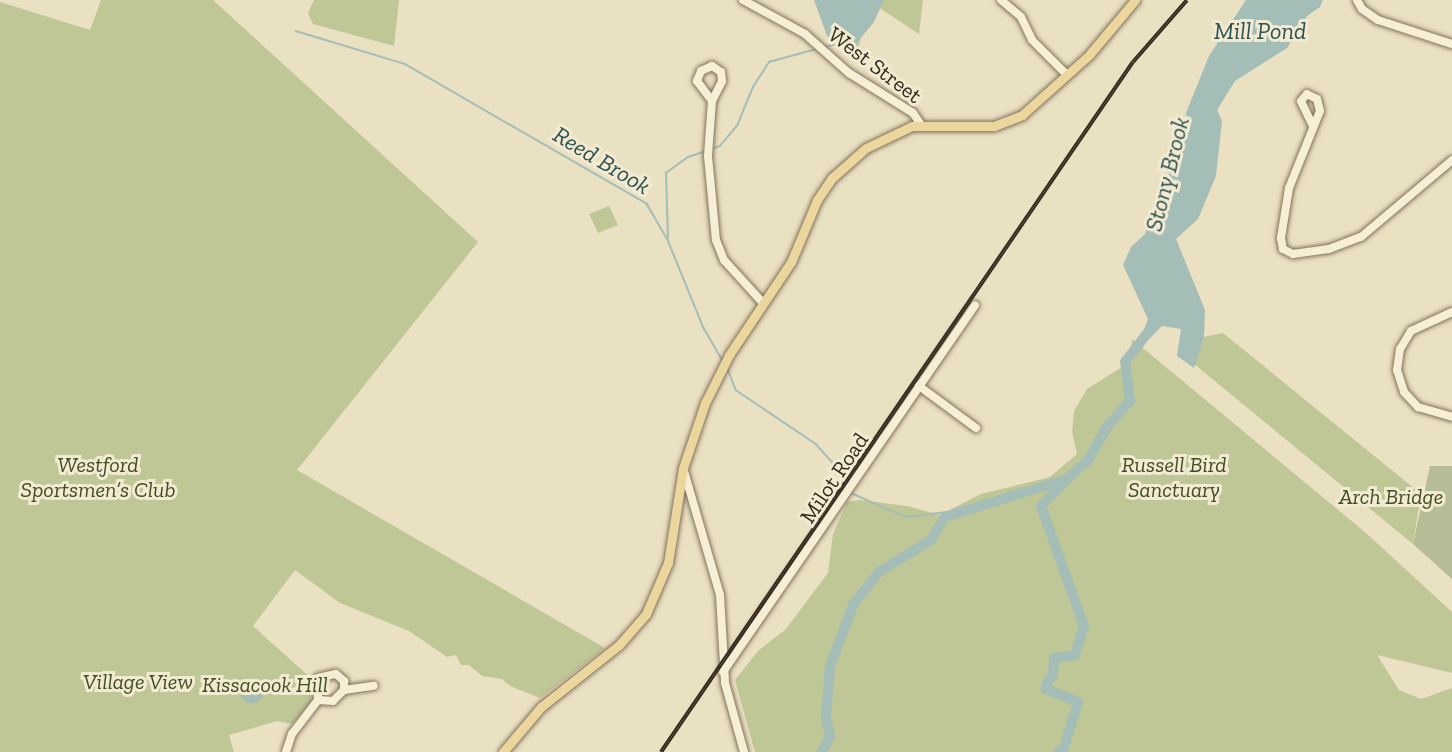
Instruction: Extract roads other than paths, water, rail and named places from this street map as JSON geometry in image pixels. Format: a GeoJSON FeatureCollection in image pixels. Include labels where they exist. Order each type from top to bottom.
{"type":"FeatureCollection","features":[{"type":"Feature","properties":{"kind":"main road"},"geometry":{"type":"LineString","coordinates":[[503,752],[541,707],[619,645],[646,614],[668,563],[683,468],[705,403],[724,363],[791,262],[817,200],[832,178],[866,148],[921,125],[1007,123],[1044,98],[1135,0]]}},
{"type":"Feature","properties":{"kind":"street","name":"West Street"},"geometry":{"type":"LineString","coordinates":[[743,0],[805,34],[849,73],[913,113],[921,125]]}},
{"type":"Feature","properties":{"kind":"street"},"geometry":{"type":"LineString","coordinates":[[1001,0],[1021,17],[1032,40],[1067,75]]}},
{"type":"Feature","properties":{"kind":"street"},"geometry":{"type":"LineString","coordinates":[[1357,0],[1362,9],[1378,20],[1452,44]]}},
{"type":"Feature","properties":{"kind":"street"},"geometry":{"type":"LineString","coordinates":[[712,101],[708,156],[716,240],[724,260],[763,303]]}},
{"type":"Feature","properties":{"kind":"street"},"geometry":{"type":"LineString","coordinates":[[1312,124],[1289,188],[1281,229],[1283,249],[1293,254],[1329,249],[1361,237],[1452,159]]}},
{"type":"Feature","properties":{"kind":"street","name":"Milot Road"},"geometry":{"type":"LineString","coordinates":[[723,672],[975,305]]}},
{"type":"Feature","properties":{"kind":"street"},"geometry":{"type":"LineString","coordinates":[[1452,312],[1411,331],[1400,349],[1397,370],[1404,392],[1418,407],[1452,417]]}},
{"type":"Feature","properties":{"kind":"street"},"geometry":{"type":"LineString","coordinates":[[919,386],[975,428]]}},
{"type":"Feature","properties":{"kind":"street"},"geometry":{"type":"LineString","coordinates":[[683,468],[720,595],[723,672],[732,720],[744,752]]}},
{"type":"Feature","properties":{"kind":"street"},"geometry":{"type":"LineString","coordinates":[[285,752],[292,734],[318,700],[315,684],[323,674],[341,677],[344,690],[340,699],[318,700]]}},
{"type":"Feature","properties":{"kind":"street"},"geometry":{"type":"LineString","coordinates":[[344,690],[374,686]]}},
{"type":"Feature","properties":{"kind":"water"},"geometry":{"type":"Polygon","coordinates":[[[814,0],[884,0],[874,22],[854,46],[844,49],[827,36],[814,0]]]}},
{"type":"Feature","properties":{"kind":"water","name":"Mill Pond"},"geometry":{"type":"Polygon","coordinates":[[[1246,0],[1323,0],[1320,7],[1307,16],[1287,48],[1235,81],[1217,110],[1222,121],[1216,176],[1198,219],[1176,239],[1205,310],[1204,337],[1194,368],[1177,356],[1181,329],[1162,326],[1148,340],[1142,336],[1148,319],[1123,265],[1131,247],[1145,234],[1181,144],[1186,113],[1209,56],[1246,0]]]}},
{"type":"Feature","properties":{"kind":"water"},"geometry":{"type":"Polygon","coordinates":[[[252,679],[261,682],[264,691],[261,700],[252,703],[243,700],[240,691],[243,682],[252,679]]]}},
{"type":"Feature","properties":{"kind":"waterway","name":"Reed Brook"},"geometry":{"type":"LineString","coordinates":[[296,31],[405,64],[647,204],[668,240],[704,328],[722,359]]}},
{"type":"Feature","properties":{"kind":"waterway"},"geometry":{"type":"LineString","coordinates":[[824,47],[838,44]]}},
{"type":"Feature","properties":{"kind":"waterway"},"geometry":{"type":"LineString","coordinates":[[711,149],[720,146],[737,126],[753,87],[769,62],[817,49]]}},
{"type":"Feature","properties":{"kind":"waterway"},"geometry":{"type":"LineString","coordinates":[[668,238],[666,173],[688,157],[706,151]]}},
{"type":"Feature","properties":{"kind":"waterway","name":"Stony Brook"},"geometry":{"type":"LineString","coordinates":[[822,752],[830,736],[826,718],[830,666],[854,603],[879,572],[931,540],[945,517],[1067,479],[1089,459],[1107,427],[1130,401],[1125,362],[1152,327]]}},
{"type":"Feature","properties":{"kind":"waterway","name":"Reed Brook"},"geometry":{"type":"LineString","coordinates":[[728,369],[736,390],[816,444],[843,474]]}},
{"type":"Feature","properties":{"kind":"waterway","name":"Stony Brook"},"geometry":{"type":"LineString","coordinates":[[1058,752],[1063,751],[1078,702],[1046,689],[1047,683],[1053,675],[1054,658],[1075,655],[1084,626],[1041,506],[1067,479]]}},
{"type":"Feature","properties":{"kind":"waterway"},"geometry":{"type":"LineString","coordinates":[[851,493],[906,517],[955,511]]}},
{"type":"Feature","properties":{"kind":"railway"},"geometry":{"type":"LineString","coordinates":[[661,752],[1133,62],[1187,0]]}},
{"type":"Feature","properties":{"kind":"park label","name":"Westford Sportsmen’s Club"},"geometry":{"type":"Point","coordinates":[98,476]}},
{"type":"Feature","properties":{"kind":"park label","name":"Russell Bird Sanctuary"},"geometry":{"type":"Point","coordinates":[1174,476]}},
{"type":"Feature","properties":{"kind":"park label","name":"Arch Bridge"},"geometry":{"type":"Point","coordinates":[1391,497]}},
{"type":"Feature","properties":{"kind":"park label","name":"Village View"},"geometry":{"type":"Point","coordinates":[138,682]}},
{"type":"Feature","properties":{"kind":"park label","name":"Kissacook Hill"},"geometry":{"type":"Point","coordinates":[265,685]}}]}
